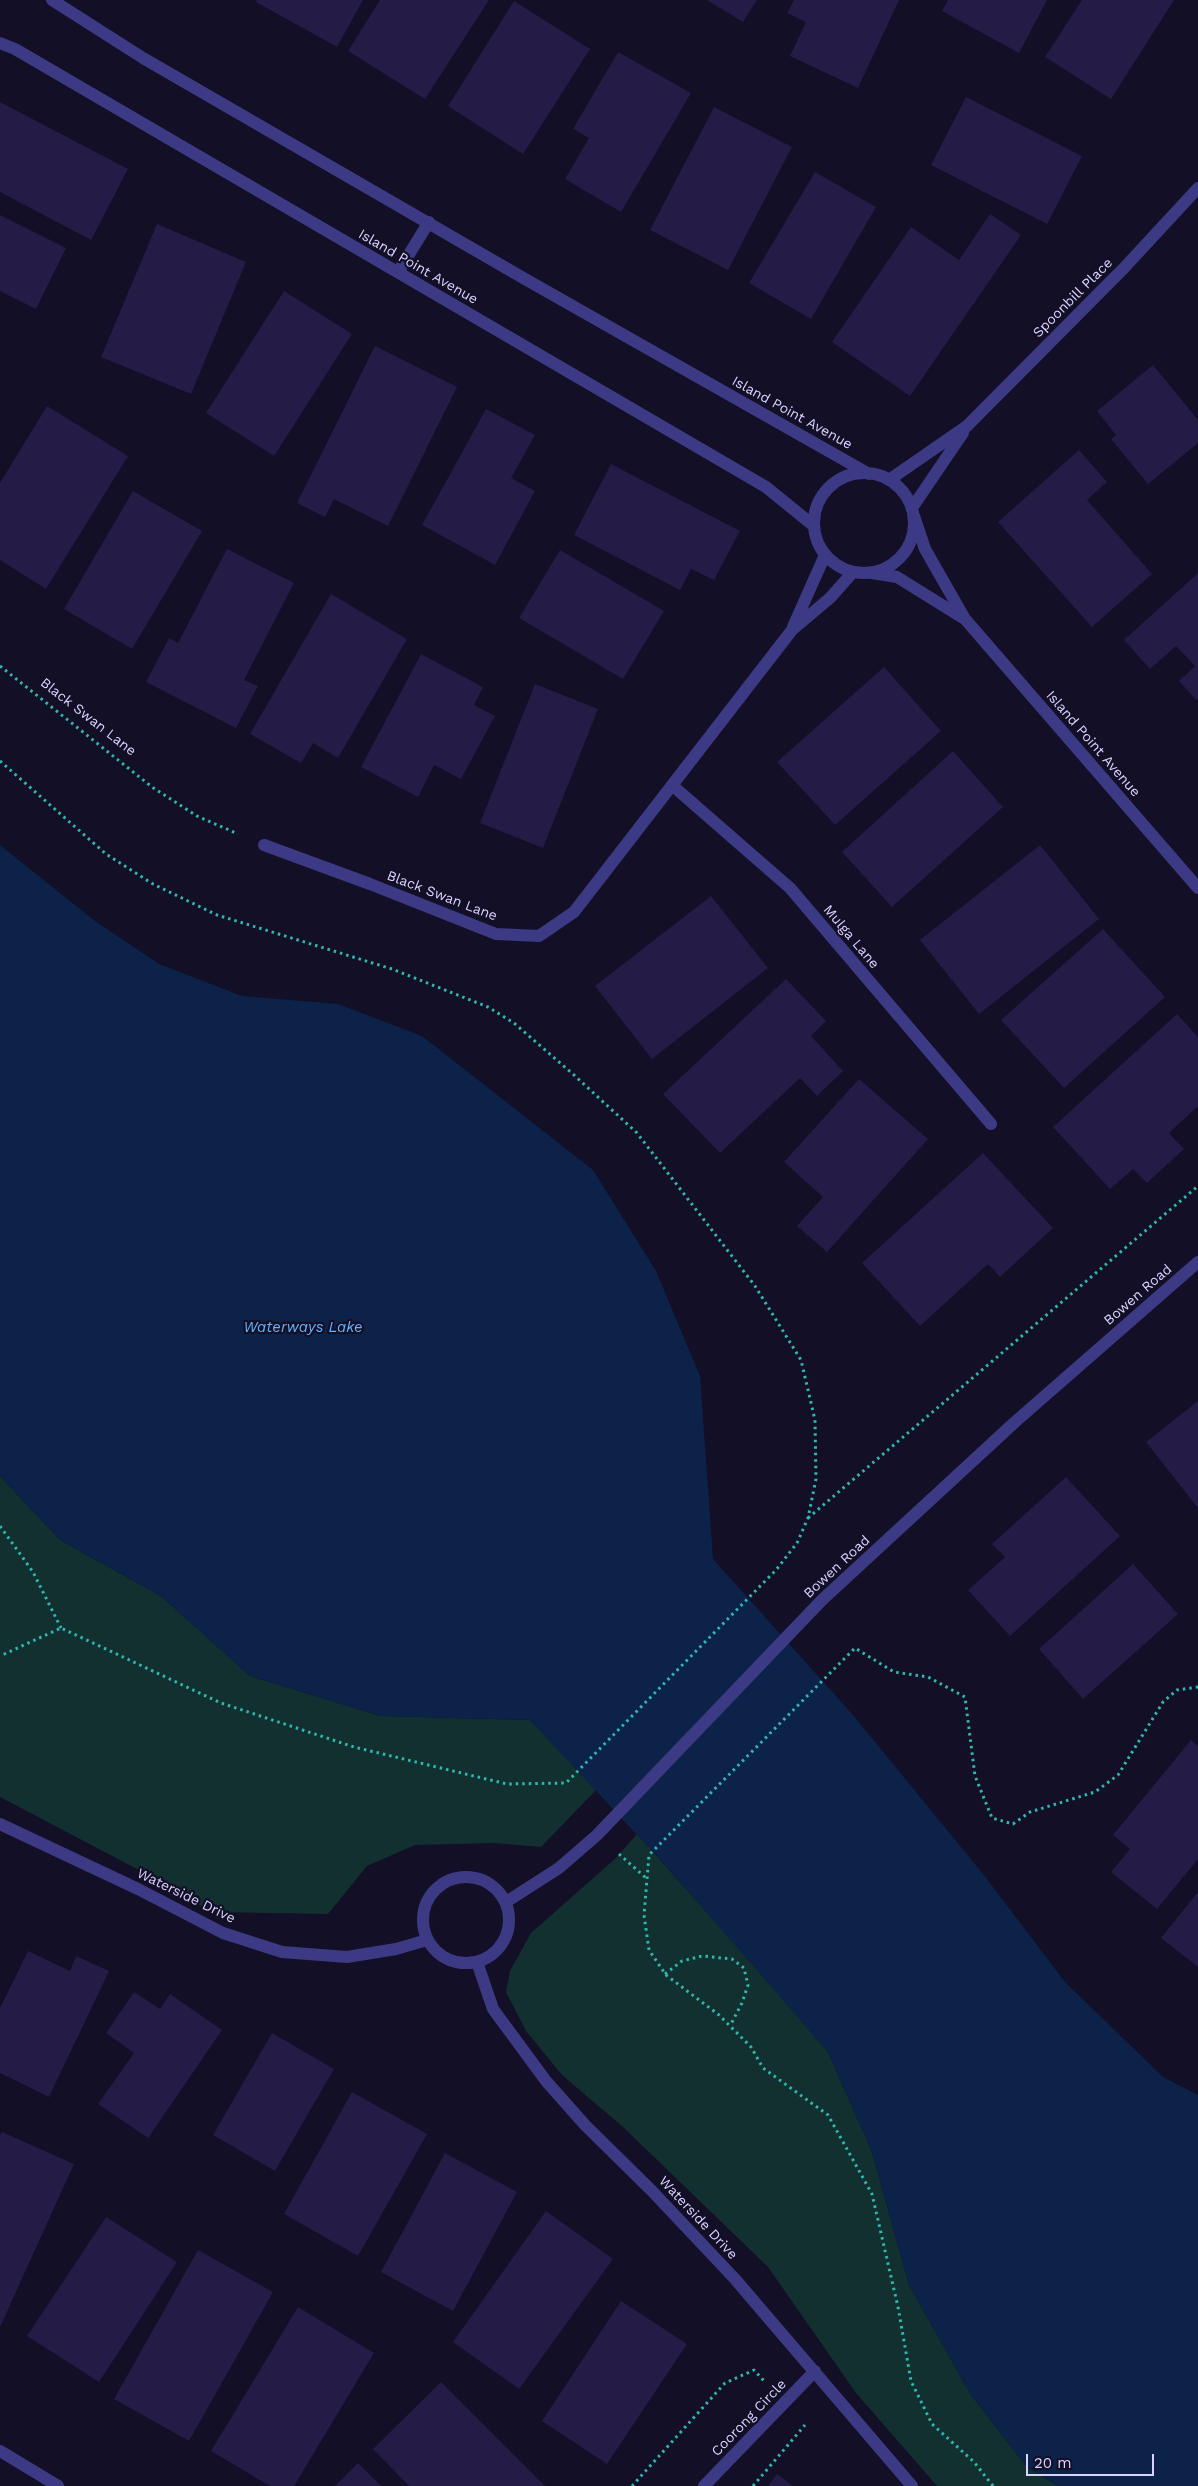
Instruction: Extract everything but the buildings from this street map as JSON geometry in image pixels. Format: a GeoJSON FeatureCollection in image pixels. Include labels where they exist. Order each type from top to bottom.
{"type":"FeatureCollection","features":[{"type":"Feature","properties":{"kind":"street","name":"Island Point Avenue"},"geometry":{"type":"LineString","coordinates":[[52,0],[143,58],[869,474]]}},
{"type":"Feature","properties":{"kind":"street","name":"Island Point Avenue"},"geometry":{"type":"LineString","coordinates":[[0,43],[15,49],[766,487],[814,526]]}},
{"type":"Feature","properties":{"kind":"street","name":"Spoonbill Place"},"geometry":{"type":"LineString","coordinates":[[890,480],[967,426],[1117,275],[1198,188]]}},
{"type":"Feature","properties":{"kind":"street"},"geometry":{"type":"LineString","coordinates":[[398,272],[429,222]]}},
{"type":"Feature","properties":{"kind":"street","name":"Spoonbill Place"},"geometry":{"type":"LineString","coordinates":[[913,512],[967,426]]}},
{"type":"Feature","properties":{"kind":"street"},"geometry":{"type":"LineString","coordinates":[[869,474],[890,480],[899,488],[913,512],[910,542],[904,554],[883,570],[870,573],[853,572],[838,566],[825,555],[818,541],[814,526],[816,509],[824,494],[836,482],[852,475],[869,474]]}},
{"type":"Feature","properties":{"kind":"street","name":"Island Point Avenue"},"geometry":{"type":"LineString","coordinates":[[913,512],[925,549],[965,619],[1198,888]]}},
{"type":"Feature","properties":{"kind":"street","name":"Black Swan Lane"},"geometry":{"type":"LineString","coordinates":[[792,630],[825,555]]}},
{"type":"Feature","properties":{"kind":"street","name":"Black Swan Lane"},"geometry":{"type":"LineString","coordinates":[[264,846],[370,884],[496,934],[539,936],[574,912],[792,630],[830,598],[853,572]]}},
{"type":"Feature","properties":{"kind":"street","name":"Island Point Avenue"},"geometry":{"type":"LineString","coordinates":[[870,573],[897,577],[965,619]]}},
{"type":"Feature","properties":{"kind":"street","name":"Mulga Lane"},"geometry":{"type":"LineString","coordinates":[[673,786],[790,888],[991,1124]]}},
{"type":"Feature","properties":{"kind":"street","name":"Bowen Road"},"geometry":{"type":"LineString","coordinates":[[506,1902],[558,1868],[597,1835],[822,1600],[1015,1422],[1198,1262]]}},
{"type":"Feature","properties":{"kind":"street","name":"Waterside Drive"},"geometry":{"type":"LineString","coordinates":[[0,1824],[138,1889],[223,1933],[282,1952],[347,1957],[396,1950],[427,1940]]}},
{"type":"Feature","properties":{"kind":"street"},"geometry":{"type":"LineString","coordinates":[[470,1877],[484,1881],[497,1890],[506,1902],[510,1921],[507,1936],[499,1949],[487,1958],[477,1962],[462,1963],[448,1959],[435,1950],[427,1940],[423,1925],[424,1910],[431,1896],[454,1879],[470,1877]]}},
{"type":"Feature","properties":{"kind":"street","name":"Waterside Drive"},"geometry":{"type":"LineString","coordinates":[[477,1962],[493,2009],[546,2081],[585,2125],[652,2191],[735,2279],[912,2486]]}},
{"type":"Feature","properties":{"kind":"street","name":"Coorong Circle"},"geometry":{"type":"LineString","coordinates":[[704,2486],[815,2371]]}},
{"type":"Feature","properties":{"kind":"street"},"geometry":{"type":"LineString","coordinates":[[0,2451],[58,2486]]}},
{"type":"Feature","properties":{"kind":"path","name":"Black Swan Lane"},"geometry":{"type":"LineString","coordinates":[[0,666],[152,787],[197,816],[264,846]]}},
{"type":"Feature","properties":{"kind":"path"},"geometry":{"type":"LineString","coordinates":[[0,761],[106,854],[153,884],[217,915],[392,969],[488,1007],[514,1023],[637,1133],[755,1286],[801,1360],[815,1420],[816,1479],[808,1518],[797,1543],[776,1570],[566,1783],[506,1784],[354,1747],[221,1703],[61,1628],[33,1572],[0,1526]]}},
{"type":"Feature","properties":{"kind":"path"},"geometry":{"type":"LineString","coordinates":[[808,1518],[1198,1186]]}},
{"type":"Feature","properties":{"kind":"path"},"geometry":{"type":"LineString","coordinates":[[0,1656],[61,1628]]}},
{"type":"Feature","properties":{"kind":"path"},"geometry":{"type":"LineString","coordinates":[[993,2486],[974,2462],[932,2424],[911,2381],[898,2307],[872,2194],[828,2116],[763,2068],[751,2047],[730,2026],[665,1974],[649,1950],[644,1915],[649,1856],[833,1667],[854,1648],[894,1672],[928,1677],[965,1697],[975,1776],[992,1818],[1013,1824],[1030,1812],[1095,1792],[1118,1776],[1164,1702],[1177,1690],[1198,1687]]}},
{"type":"Feature","properties":{"kind":"path"},"geometry":{"type":"LineString","coordinates":[[619,1854],[647,1878]]}},
{"type":"Feature","properties":{"kind":"path"},"geometry":{"type":"LineString","coordinates":[[665,1974],[682,1961],[702,1956],[732,1959],[744,1968],[748,1984],[742,2003],[730,2026]]}},
{"type":"Feature","properties":{"kind":"green space"},"geometry":{"type":"Polygon","coordinates":[[[0,1476],[60,1540],[161,1596],[250,1676],[381,1716],[530,1720],[596,1790],[541,1847],[494,1843],[415,1845],[367,1866],[328,1914],[211,1912],[137,1869],[0,1797],[0,1476]]]}},
{"type":"Feature","properties":{"kind":"green space"},"geometry":{"type":"Polygon","coordinates":[[[637,1834],[754,1965],[828,2052],[872,2152],[909,2285],[971,2395],[1027,2467],[1058,2486],[937,2486],[856,2393],[768,2267],[623,2127],[562,2075],[526,2031],[506,1992],[510,1971],[531,1933],[616,1858],[637,1834]]]}},
{"type":"Feature","properties":{"kind":"water","name":"Waterways Lake"},"geometry":{"type":"Polygon","coordinates":[[[0,845],[95,921],[159,964],[242,996],[338,1004],[422,1036],[593,1170],[656,1271],[700,1376],[713,1559],[853,1715],[983,1874],[1065,1982],[1163,2077],[1198,2095],[1198,2486],[1058,2486],[1027,2467],[971,2395],[909,2285],[872,2152],[828,2052],[666,1866],[530,1720],[381,1716],[250,1676],[161,1596],[60,1540],[0,1476],[0,845]]]}}]}
